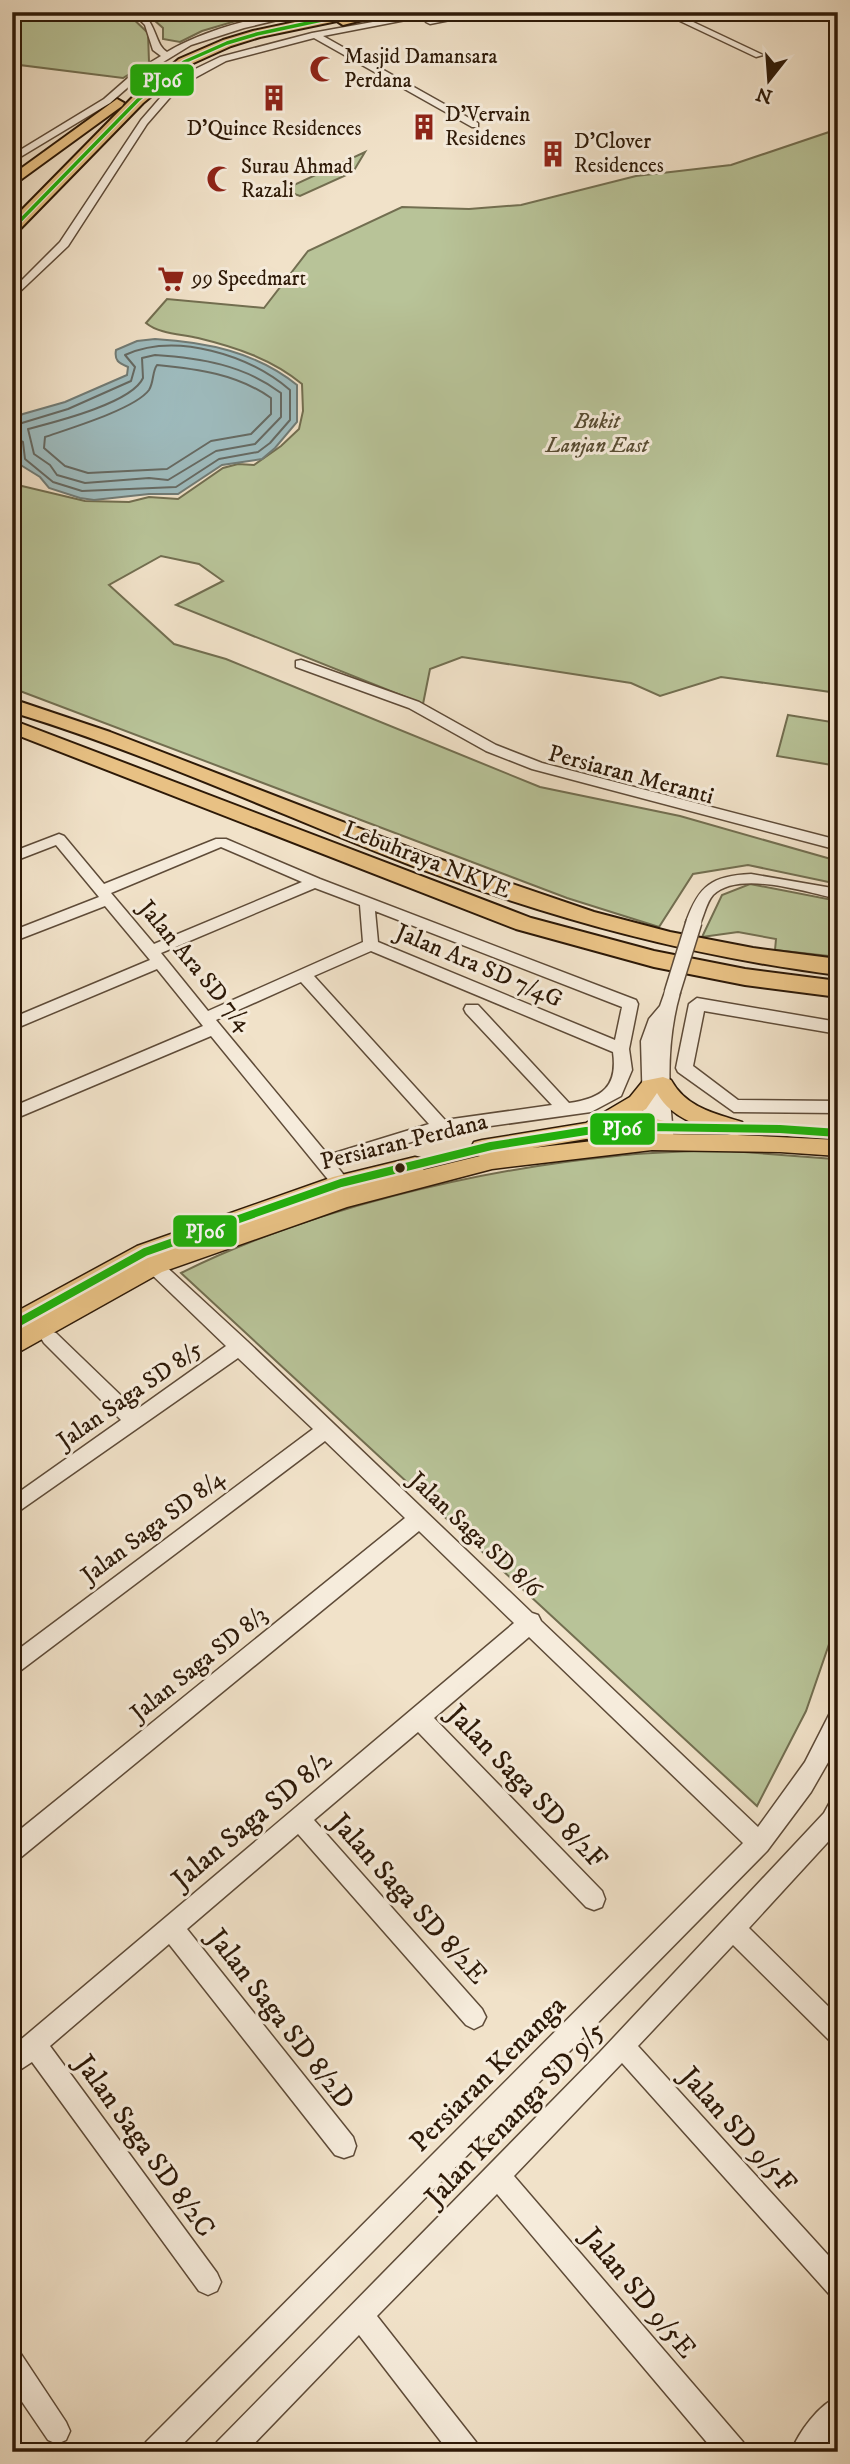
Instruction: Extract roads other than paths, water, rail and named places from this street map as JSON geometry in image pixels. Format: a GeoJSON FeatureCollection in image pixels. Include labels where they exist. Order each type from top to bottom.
{"type":"FeatureCollection","features":[{"type":"Feature","properties":{"kind":"highway"},"geometry":{"type":"LineString","coordinates":[[12,229],[138,100],[184,62],[227,43],[360,12]]}},
{"type":"Feature","properties":{"kind":"highway"},"geometry":{"type":"LineString","coordinates":[[12,182],[174,60],[222,39],[257,28],[388,12]]}},
{"type":"Feature","properties":{"kind":"highway"},"geometry":{"type":"LineString","coordinates":[[138,100],[178,72],[223,51],[332,18]]}},
{"type":"Feature","properties":{"kind":"highway","name":"Lebuhraya NKVE"},"geometry":{"type":"LineString","coordinates":[[12,705],[102,736],[508,894],[655,937],[838,967]]}},
{"type":"Feature","properties":{"kind":"highway","name":"Lebuhraya NKVE"},"geometry":{"type":"LineString","coordinates":[[12,726],[524,924],[654,959],[745,977],[838,989]]}},
{"type":"Feature","properties":{"kind":"main road"},"geometry":{"type":"LineString","coordinates":[[586,1131],[607,1122],[657,1086],[685,1110],[734,1128]]}},
{"type":"Feature","properties":{"kind":"main road","name":"Persiaran Perdana"},"geometry":{"type":"LineString","coordinates":[[12,1346],[154,1266],[344,1199],[492,1161],[658,1135],[734,1128],[835,1145]]}},
{"type":"Feature","properties":{"kind":"main road","name":"Persiaran Perdana"},"geometry":{"type":"LineString","coordinates":[[12,1326],[145,1252],[341,1183],[491,1146],[586,1131],[835,1145]]}},
{"type":"Feature","properties":{"kind":"street"},"geometry":{"type":"LineString","coordinates":[[136,12],[148,21],[153,30],[157,50],[164,55]]}},
{"type":"Feature","properties":{"kind":"street"},"geometry":{"type":"LineString","coordinates":[[12,159],[107,101],[164,55],[220,32],[307,12]]}},
{"type":"Feature","properties":{"kind":"street"},"geometry":{"type":"LineString","coordinates":[[379,22],[403,12]]}},
{"type":"Feature","properties":{"kind":"street"},"geometry":{"type":"LineString","coordinates":[[124,149],[136,146],[177,84],[208,65],[315,35],[419,14],[443,12]]}},
{"type":"Feature","properties":{"kind":"street"},"geometry":{"type":"LineString","coordinates":[[183,95],[191,85],[220,67],[325,40],[486,12]]}},
{"type":"Feature","properties":{"kind":"street"},"geometry":{"type":"LineString","coordinates":[[665,12],[759,55]]}},
{"type":"Feature","properties":{"kind":"street"},"geometry":{"type":"LineString","coordinates":[[419,14],[430,22]]}},
{"type":"Feature","properties":{"kind":"street"},"geometry":{"type":"LineString","coordinates":[[315,35],[475,125]]}},
{"type":"Feature","properties":{"kind":"street"},"geometry":{"type":"LineString","coordinates":[[12,296],[64,243],[124,149],[144,131],[158,123]]}},
{"type":"Feature","properties":{"kind":"street","name":"Persiaran Meranti"},"geometry":{"type":"LineString","coordinates":[[301,664],[414,705],[427,715],[434,726],[481,755],[506,766],[838,845]]}},
{"type":"Feature","properties":{"kind":"street","name":"Persiaran Meranti"},"geometry":{"type":"LineString","coordinates":[[725,820],[838,856]]}},
{"type":"Feature","properties":{"kind":"street","name":"Jalan Ara SD 7/4"},"geometry":{"type":"LineString","coordinates":[[12,857],[59,839],[341,1183]]}},
{"type":"Feature","properties":{"kind":"street"},"geometry":{"type":"LineString","coordinates":[[12,937],[221,842],[315,882],[630,1004],[621,1049],[624,1070],[615,1092],[591,1106],[441,1127],[325,1162]]}},
{"type":"Feature","properties":{"kind":"street"},"geometry":{"type":"LineString","coordinates":[[658,1135],[657,1086],[666,1010],[699,905],[708,892],[719,883],[741,877],[838,894]]}},
{"type":"Feature","properties":{"kind":"street"},"geometry":{"type":"LineString","coordinates":[[12,1024],[315,882]]}},
{"type":"Feature","properties":{"kind":"street"},"geometry":{"type":"LineString","coordinates":[[367,900],[370,945]]}},
{"type":"Feature","properties":{"kind":"street","name":"Jalan Ara SD 7/4G"},"geometry":{"type":"LineString","coordinates":[[12,1114],[210,1023],[370,945],[621,1049]]}},
{"type":"Feature","properties":{"kind":"street"},"geometry":{"type":"LineString","coordinates":[[304,975],[441,1127]]}},
{"type":"Feature","properties":{"kind":"street"},"geometry":{"type":"LineString","coordinates":[[838,1027],[697,1004],[684,1068],[734,1106],[838,1107]]}},
{"type":"Feature","properties":{"kind":"street"},"geometry":{"type":"LineString","coordinates":[[472,1009],[565,1110]]}},
{"type":"Feature","properties":{"kind":"street","name":"Jalan Saga SD 8/6"},"geometry":{"type":"LineString","coordinates":[[154,1266],[241,1346],[759,1843]]}},
{"type":"Feature","properties":{"kind":"street"},"geometry":{"type":"LineString","coordinates":[[50,1338],[135,1422]]}},
{"type":"Feature","properties":{"kind":"street","name":"Jalan Saga SD 8/5"},"geometry":{"type":"LineString","coordinates":[[14,1503],[135,1422],[241,1346]]}},
{"type":"Feature","properties":{"kind":"street","name":"Jalan Saga SD 8/4"},"geometry":{"type":"LineString","coordinates":[[12,1667],[326,1430]]}},
{"type":"Feature","properties":{"kind":"street","name":"Jalan Saga SD 8/3"},"geometry":{"type":"LineString","coordinates":[[12,1850],[419,1519]]}},
{"type":"Feature","properties":{"kind":"street","name":"Jalan Saga SD 8/2"},"geometry":{"type":"LineString","coordinates":[[12,2063],[530,1622]]}},
{"type":"Feature","properties":{"kind":"street","name":"Jalan Saga SD 8/2F"},"geometry":{"type":"LineString","coordinates":[[419,1718],[594,1899]]}},
{"type":"Feature","properties":{"kind":"street","name":"Persiaran Kenanga"},"geometry":{"type":"LineString","coordinates":[[156,2452],[759,1843],[794,1800],[829,1741],[838,1720]]}},
{"type":"Feature","properties":{"kind":"street","name":"Jalan Kenanga SD 9/5"},"geometry":{"type":"LineString","coordinates":[[227,2452],[622,2046],[733,1929],[837,1812]]}},
{"type":"Feature","properties":{"kind":"street","name":"Jalan Saga SD 8/2E"},"geometry":{"type":"LineString","coordinates":[[299,1819],[474,2017]]}},
{"type":"Feature","properties":{"kind":"street","name":"Jalan Saga SD 8/2D"},"geometry":{"type":"LineString","coordinates":[[171,1928],[344,2146]]}},
{"type":"Feature","properties":{"kind":"street"},"geometry":{"type":"LineString","coordinates":[[733,1929],[838,2033]]}},
{"type":"Feature","properties":{"kind":"street","name":"Jalan Saga SD 8/2C"},"geometry":{"type":"LineString","coordinates":[[34,2045],[208,2283]]}},
{"type":"Feature","properties":{"kind":"street","name":"Jalan SD 9/5F"},"geometry":{"type":"LineString","coordinates":[[622,2046],[838,2285]]}},
{"type":"Feature","properties":{"kind":"street","name":"Jalan SD 9/5E"},"geometry":{"type":"LineString","coordinates":[[497,2175],[733,2452]]}},
{"type":"Feature","properties":{"kind":"street"},"geometry":{"type":"LineString","coordinates":[[360,2315],[466,2452]]}},
{"type":"Feature","properties":{"kind":"street"},"geometry":{"type":"LineString","coordinates":[[12,2363],[57,2431]]}},
{"type":"Feature","properties":{"kind":"street"},"geometry":{"type":"LineString","coordinates":[[804,2452],[838,2410]]}},
{"type":"Feature","properties":{"kind":"water"},"geometry":{"type":"Polygon","coordinates":[[[155,339],[212,346],[265,364],[297,385],[297,422],[262,459],[222,465],[178,494],[94,500],[80,498],[49,488],[40,477],[19,464],[18,446],[12,441],[15,419],[23,414],[65,402],[127,375],[128,367],[118,361],[116,350],[137,341],[155,339]]]}},
{"type":"Feature","properties":{"kind":"place","name":"Masjid Damansara Perdana"},"geometry":{"type":"Point","coordinates":[323,69]}},
{"type":"Feature","properties":{"kind":"place","name":"D'Quince Residences"},"geometry":{"type":"Point","coordinates":[274,98]}},
{"type":"Feature","properties":{"kind":"place","name":"D'Vervain Residenes"},"geometry":{"type":"Point","coordinates":[424,127]}},
{"type":"Feature","properties":{"kind":"place","name":"D'Clover Residences"},"geometry":{"type":"Point","coordinates":[553,154]}},
{"type":"Feature","properties":{"kind":"place","name":"Surau Ahmad Razali"},"geometry":{"type":"Point","coordinates":[220,179]}},
{"type":"Feature","properties":{"kind":"place","name":"99 Speedmart"},"geometry":{"type":"Point","coordinates":[171,279]}},
{"type":"Feature","properties":{"kind":"park label","name":"Bukit Lanjan East"},"geometry":{"type":"Point","coordinates":[597,434]}}]}
